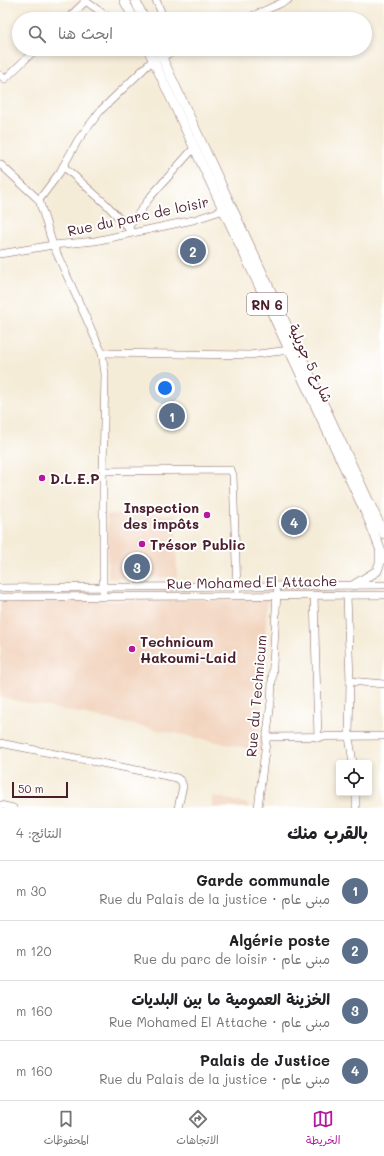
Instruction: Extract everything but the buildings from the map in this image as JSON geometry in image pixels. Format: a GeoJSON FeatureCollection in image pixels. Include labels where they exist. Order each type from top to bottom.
{"type":"FeatureCollection","features":[{"type":"Feature","properties":{"kind":"main road"},"geometry":{"type":"LineString","coordinates":[[124,0],[130,12]]}},
{"type":"Feature","properties":{"kind":"main road"},"geometry":{"type":"LineString","coordinates":[[137,0],[141,12]]}},
{"type":"Feature","properties":{"kind":"main road","name":"شارع 5 جويلية"},"geometry":{"type":"LineString","coordinates":[[158,56],[194,148],[223,211],[290,350],[313,391],[384,534]]}},
{"type":"Feature","properties":{"kind":"main road","name":"شارع 5 جويلية"},"geometry":{"type":"LineString","coordinates":[[158,56],[232,206],[369,520],[384,559]]}},
{"type":"Feature","properties":{"kind":"main road"},"geometry":{"type":"LineString","coordinates":[[373,511],[384,516]]}},
{"type":"Feature","properties":{"kind":"main road"},"geometry":{"type":"LineString","coordinates":[[354,585],[378,571],[380,563],[380,549]]}},
{"type":"Feature","properties":{"kind":"street"},"geometry":{"type":"LineString","coordinates":[[74,12],[85,0],[101,12]]}},
{"type":"Feature","properties":{"kind":"street"},"geometry":{"type":"LineString","coordinates":[[156,0],[161,12]]}},
{"type":"Feature","properties":{"kind":"street"},"geometry":{"type":"LineString","coordinates":[[261,12],[288,0]]}},
{"type":"Feature","properties":{"kind":"street"},"geometry":{"type":"LineString","coordinates":[[2,80],[28,56]]}},
{"type":"Feature","properties":{"kind":"street"},"geometry":{"type":"LineString","coordinates":[[39,200],[63,166],[78,140],[101,110],[157,56]]}},
{"type":"Feature","properties":{"kind":"street"},"geometry":{"type":"LineString","coordinates":[[63,166],[107,205],[131,230],[151,196],[194,148]]}},
{"type":"Feature","properties":{"kind":"street"},"geometry":{"type":"LineString","coordinates":[[0,164],[39,200],[53,245],[102,353],[105,374],[103,596]]}},
{"type":"Feature","properties":{"kind":"street","name":"Rue du parc de loisir"},"geometry":{"type":"LineString","coordinates":[[0,254],[53,245],[95,242],[131,230],[223,211],[232,206]]}},
{"type":"Feature","properties":{"kind":"street"},"geometry":{"type":"LineString","coordinates":[[102,353],[249,355],[290,350]]}},
{"type":"Feature","properties":{"kind":"street"},"geometry":{"type":"LineString","coordinates":[[103,471],[231,470],[233,475],[237,596]]}},
{"type":"Feature","properties":{"kind":"street","name":"Rue Mohamed El Attache"},"geometry":{"type":"LineString","coordinates":[[0,588],[384,585]]}},
{"type":"Feature","properties":{"kind":"street","name":"Rue du Technicum"},"geometry":{"type":"LineString","coordinates":[[258,808],[268,737],[277,586]]}},
{"type":"Feature","properties":{"kind":"street"},"geometry":{"type":"LineString","coordinates":[[59,588],[59,596]]}},
{"type":"Feature","properties":{"kind":"street"},"geometry":{"type":"LineString","coordinates":[[314,595],[318,738]]}},
{"type":"Feature","properties":{"kind":"street"},"geometry":{"type":"LineString","coordinates":[[347,595],[350,681],[349,737],[353,760]]}},
{"type":"Feature","properties":{"kind":"street","name":"Rue Mohamed El Attache"},"geometry":{"type":"LineString","coordinates":[[0,596],[384,595]]}},
{"type":"Feature","properties":{"kind":"street"},"geometry":{"type":"LineString","coordinates":[[350,681],[384,684]]}},
{"type":"Feature","properties":{"kind":"street"},"geometry":{"type":"LineString","coordinates":[[268,737],[318,738],[384,736]]}},
{"type":"Feature","properties":{"kind":"street"},"geometry":{"type":"LineString","coordinates":[[0,743],[177,778],[181,781],[182,786],[178,808]]}},
{"type":"Feature","properties":{"kind":"street"},"geometry":{"type":"LineString","coordinates":[[356,796],[356,808]]}},
{"type":"Feature","properties":{"kind":"street"},"geometry":{"type":"LineString","coordinates":[[0,805],[13,808]]}},
{"type":"Feature","properties":{"kind":"shaded area","name":"Trésor Public"},"geometry":{"type":"Polygon","coordinates":[[[176,514],[177,577],[108,579],[107,515],[176,514]]]}},
{"type":"Feature","properties":{"kind":"shaded area","name":"Technicum Hakoumi-Laid"},"geometry":{"type":"Polygon","coordinates":[[[267,599],[260,751],[0,697],[0,602],[267,599]]]}},
{"type":"Feature","properties":{"kind":"shaded area"},"geometry":{"type":"Polygon","coordinates":[[[214,796],[248,804],[247,808],[211,808],[214,796]]]}},
{"type":"Feature","properties":{"kind":"place","name":"Algérie poste"},"geometry":{"type":"Point","coordinates":[193,251]}},
{"type":"Feature","properties":{"kind":"place","name":"Garde communale"},"geometry":{"type":"Point","coordinates":[172,416]}},
{"type":"Feature","properties":{"kind":"place","name":"D.L.E.P"},"geometry":{"type":"Point","coordinates":[42,478]}},
{"type":"Feature","properties":{"kind":"place","name":"Inspection des impôts"},"geometry":{"type":"Point","coordinates":[207,515]}},
{"type":"Feature","properties":{"kind":"place","name":"Palais de Justice"},"geometry":{"type":"Point","coordinates":[294,522]}},
{"type":"Feature","properties":{"kind":"place","name":"Trésor Public"},"geometry":{"type":"Point","coordinates":[142,544]}},
{"type":"Feature","properties":{"kind":"place","name":"الخزينة العمومية ما بين البلديات"},"geometry":{"type":"Point","coordinates":[137,567]}},
{"type":"Feature","properties":{"kind":"place","name":"Technicum Hakoumi-Laid"},"geometry":{"type":"Point","coordinates":[132,649]}}]}
